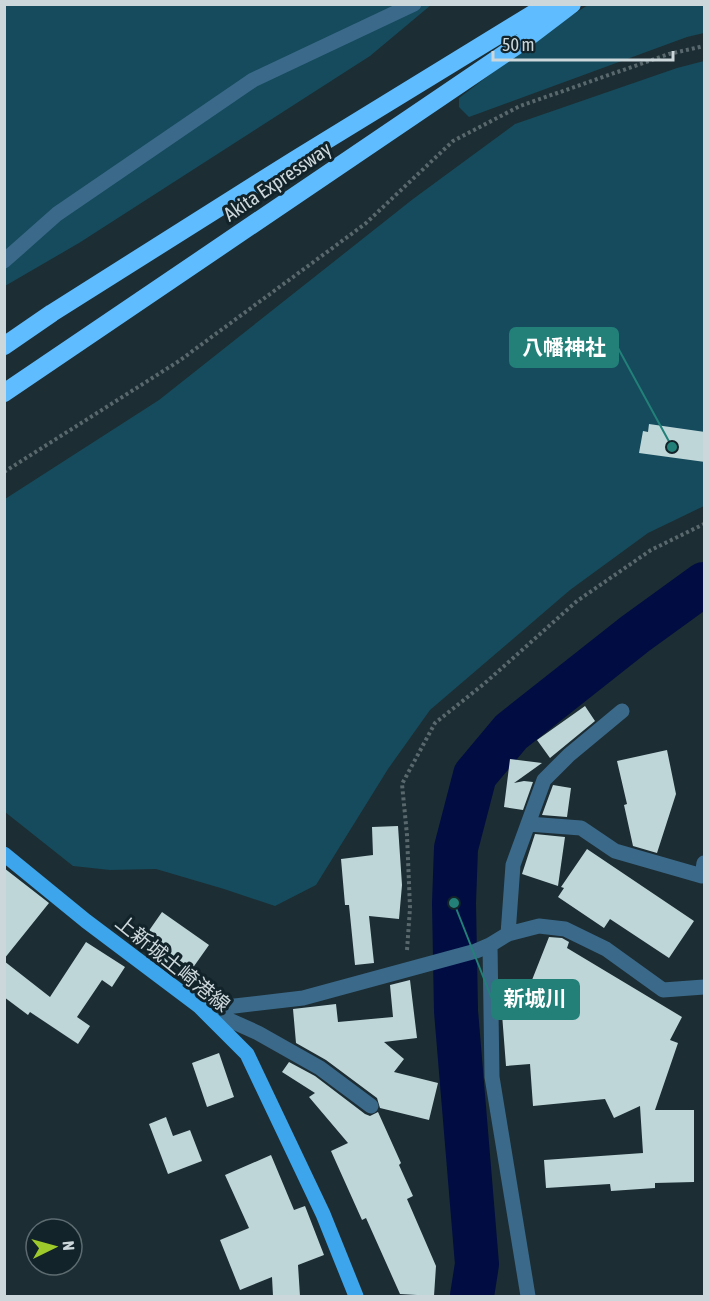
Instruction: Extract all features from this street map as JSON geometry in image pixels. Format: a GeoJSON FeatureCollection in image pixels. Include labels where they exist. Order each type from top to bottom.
{"type":"FeatureCollection","features":[{"type":"Feature","properties":{"kind":"highway","name":"Akita Expressway"},"geometry":{"type":"LineString","coordinates":[[4,346],[52,313],[296,159],[549,4]]}},
{"type":"Feature","properties":{"kind":"highway","name":"Akita Expressway"},"geometry":{"type":"LineString","coordinates":[[4,393],[522,42],[572,4]]}},
{"type":"Feature","properties":{"kind":"main road","name":"上新城土崎港線"},"geometry":{"type":"LineString","coordinates":[[4,854],[86,921],[199,1006],[247,1054],[323,1214],[356,1296]]}},
{"type":"Feature","properties":{"kind":"street"},"geometry":{"type":"LineString","coordinates":[[4,261],[57,214],[253,80],[414,4]]}},
{"type":"Feature","properties":{"kind":"street"},"geometry":{"type":"LineString","coordinates":[[508,934],[513,865],[544,780],[569,755],[622,711]]}},
{"type":"Feature","properties":{"kind":"street"},"geometry":{"type":"LineString","coordinates":[[528,824],[582,828],[615,851],[702,876],[705,863]]}},
{"type":"Feature","properties":{"kind":"street"},"geometry":{"type":"LineString","coordinates":[[199,1006],[226,1006],[303,998],[483,948],[508,934],[539,926],[565,929],[606,949],[663,990],[705,987]]}},
{"type":"Feature","properties":{"kind":"street"},"geometry":{"type":"LineString","coordinates":[[483,948],[492,1077],[528,1296]]}},
{"type":"Feature","properties":{"kind":"street"},"geometry":{"type":"LineString","coordinates":[[199,1006],[258,1033],[320,1068],[371,1106]]}},
{"type":"Feature","properties":{"kind":"path"},"geometry":{"type":"LineString","coordinates":[[4,472],[179,361],[365,224],[453,141],[520,106],[669,54],[705,46]]}},
{"type":"Feature","properties":{"kind":"path"},"geometry":{"type":"LineString","coordinates":[[406,969],[410,908],[402,784],[435,723],[485,683],[577,602],[651,550],[705,524]]}},
{"type":"Feature","properties":{"kind":"shaded area"},"geometry":{"type":"Polygon","coordinates":[[[5,5],[431,5],[370,56],[79,243],[5,286],[5,5]]]}},
{"type":"Feature","properties":{"kind":"shaded area"},"geometry":{"type":"Polygon","coordinates":[[[588,5],[704,5],[704,33],[687,37],[469,117],[459,107],[459,98],[546,32],[588,5]]]}},
{"type":"Feature","properties":{"kind":"shaded area"},"geometry":{"type":"Polygon","coordinates":[[[704,61],[704,506],[648,533],[570,590],[430,710],[388,769],[316,885],[275,906],[156,869],[110,870],[73,866],[5,812],[5,499],[159,400],[413,199],[515,124],[677,68],[704,61]]]}},
{"type":"Feature","properties":{"kind":"building"},"geometry":{"type":"Polygon","coordinates":[[[649,424],[705,432],[705,462],[639,453],[643,431],[648,432],[649,424]]]}},
{"type":"Feature","properties":{"kind":"building"},"geometry":{"type":"Polygon","coordinates":[[[585,706],[595,721],[550,758],[537,740],[585,706]]]}},
{"type":"Feature","properties":{"kind":"building"},"geometry":{"type":"Polygon","coordinates":[[[667,750],[676,794],[657,853],[633,846],[624,805],[627,804],[617,761],[667,750]]]}},
{"type":"Feature","properties":{"kind":"building"},"geometry":{"type":"Polygon","coordinates":[[[510,759],[542,763],[514,783],[533,782],[523,810],[504,807],[510,759]]]}},
{"type":"Feature","properties":{"kind":"building"},"geometry":{"type":"Polygon","coordinates":[[[553,785],[571,788],[567,817],[542,815],[553,785]]]}},
{"type":"Feature","properties":{"kind":"building"},"geometry":{"type":"Polygon","coordinates":[[[398,826],[402,885],[399,919],[369,916],[374,963],[355,965],[349,905],[345,905],[341,859],[373,855],[372,827],[398,826]]]}},
{"type":"Feature","properties":{"kind":"building"},"geometry":{"type":"Polygon","coordinates":[[[535,834],[565,837],[558,886],[522,874],[535,834]]]}},
{"type":"Feature","properties":{"kind":"building"},"geometry":{"type":"Polygon","coordinates":[[[587,849],[694,921],[669,958],[610,919],[604,928],[558,897],[564,888],[561,887],[587,849]]]}},
{"type":"Feature","properties":{"kind":"building"},"geometry":{"type":"Polygon","coordinates":[[[4,868],[49,903],[4,959],[4,868]]]}},
{"type":"Feature","properties":{"kind":"building"},"geometry":{"type":"Polygon","coordinates":[[[162,912],[209,945],[192,969],[172,955],[166,964],[139,945],[162,912]]]}},
{"type":"Feature","properties":{"kind":"building"},"geometry":{"type":"Polygon","coordinates":[[[549,937],[562,938],[569,942],[567,948],[682,1017],[670,1040],[678,1043],[655,1110],[694,1110],[694,1182],[655,1183],[655,1188],[611,1191],[610,1184],[546,1188],[544,1160],[643,1153],[640,1106],[614,1118],[605,1099],[533,1106],[530,1064],[506,1066],[502,1014],[504,979],[532,980],[549,937]]]}},
{"type":"Feature","properties":{"kind":"building"},"geometry":{"type":"Polygon","coordinates":[[[86,942],[125,967],[112,987],[102,980],[77,1017],[90,1026],[78,1044],[30,1012],[28,1015],[4,997],[4,961],[50,997],[86,942]]]}},
{"type":"Feature","properties":{"kind":"building"},"geometry":{"type":"Polygon","coordinates":[[[410,980],[417,1038],[384,1042],[404,1059],[394,1072],[438,1083],[429,1120],[380,1108],[377,1098],[326,1060],[296,1043],[293,1009],[336,1004],[338,1022],[393,1017],[390,985],[410,980]]]}},
{"type":"Feature","properties":{"kind":"building"},"geometry":{"type":"Polygon","coordinates":[[[219,1053],[234,1097],[207,1107],[192,1063],[219,1053]]]}},
{"type":"Feature","properties":{"kind":"building"},"geometry":{"type":"Polygon","coordinates":[[[289,1062],[315,1076],[365,1114],[370,1116],[378,1112],[401,1163],[399,1165],[413,1196],[407,1199],[436,1266],[434,1296],[400,1294],[366,1218],[362,1220],[331,1151],[348,1143],[309,1097],[315,1093],[282,1072],[289,1062]]]}},
{"type":"Feature","properties":{"kind":"building"},"geometry":{"type":"Polygon","coordinates":[[[166,1117],[173,1136],[190,1130],[202,1161],[168,1174],[149,1124],[166,1117]]]}},
{"type":"Feature","properties":{"kind":"building"},"geometry":{"type":"Polygon","coordinates":[[[271,1155],[294,1210],[305,1206],[324,1255],[298,1265],[300,1296],[273,1296],[272,1277],[240,1290],[220,1240],[249,1228],[225,1175],[271,1155]]]}},
{"type":"Feature","properties":{"kind":"waterway"},"geometry":{"type":"LineString","coordinates":[[472,1296],[477,1264],[456,1011],[454,903],[456,848],[475,775],[511,732],[635,634],[704,584]]}},
{"type":"Feature","properties":{"kind":"place","name":"八幡神社"},"geometry":{"type":"Point","coordinates":[672,447]}},
{"type":"Feature","properties":{"kind":"place","name":"新城川"},"geometry":{"type":"Point","coordinates":[454,903]}}]}
